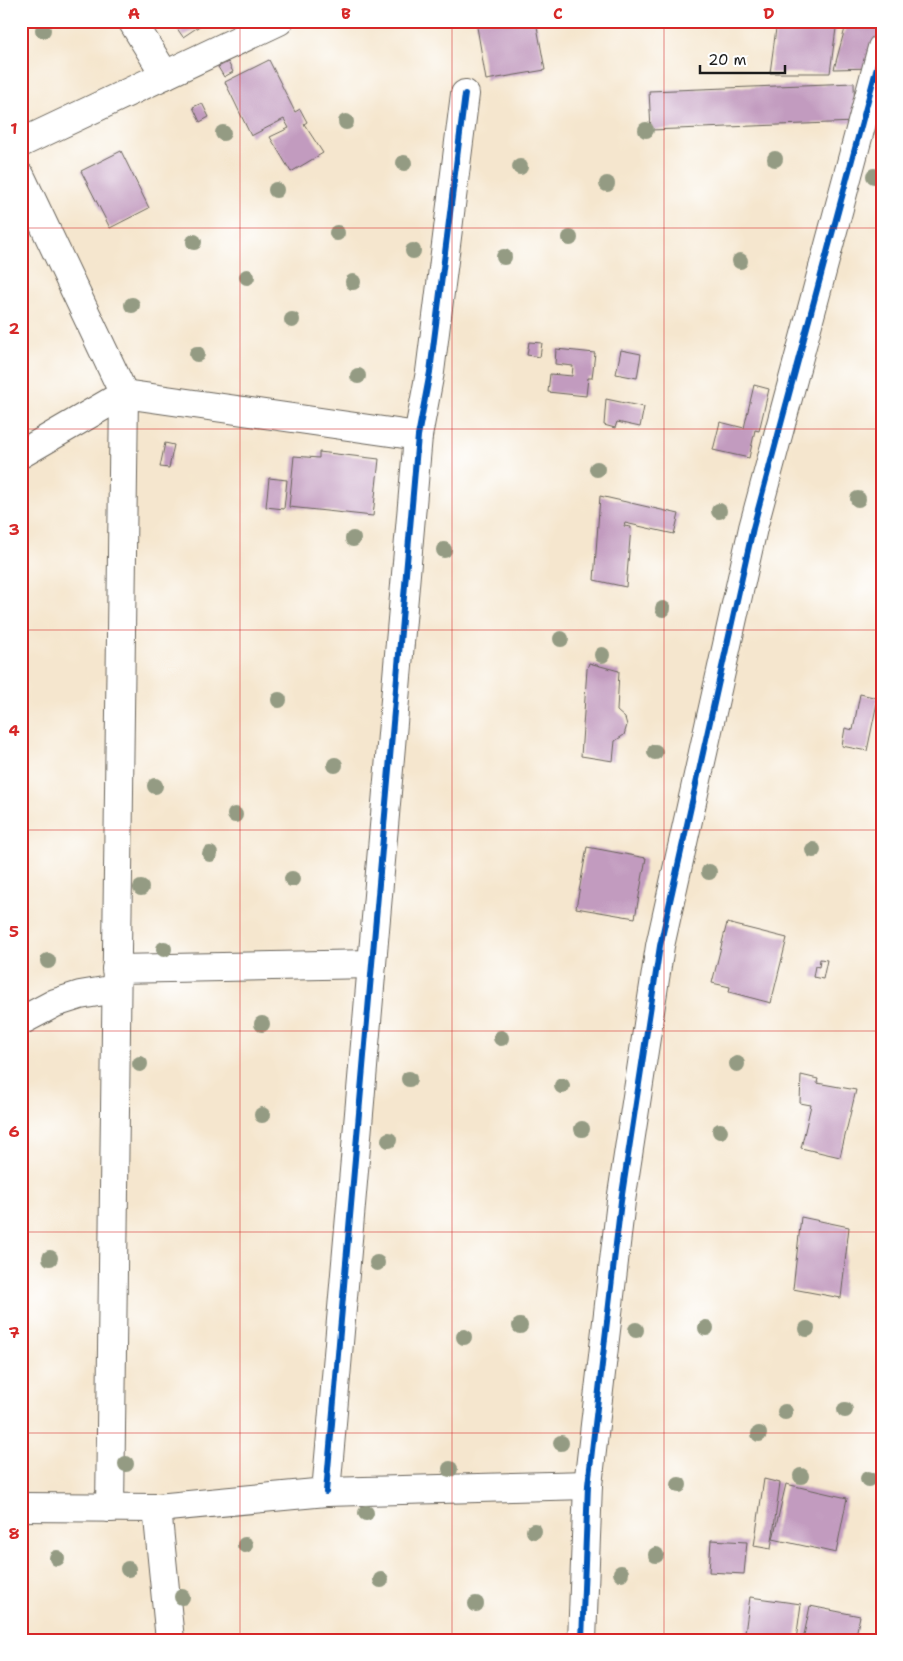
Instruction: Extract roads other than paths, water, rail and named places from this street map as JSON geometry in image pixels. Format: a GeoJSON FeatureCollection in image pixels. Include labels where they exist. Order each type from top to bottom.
{"type":"FeatureCollection","features":[{"type":"Feature","properties":{"kind":"street"},"geometry":{"type":"LineString","coordinates":[[132,21],[165,75]]}},
{"type":"Feature","properties":{"kind":"street"},"geometry":{"type":"LineString","coordinates":[[21,143],[279,21]]}},
{"type":"Feature","properties":{"kind":"street"},"geometry":{"type":"LineString","coordinates":[[582,1640],[588,1485],[621,1201],[660,946],[753,528],[882,48]]}},
{"type":"Feature","properties":{"kind":"street"},"geometry":{"type":"LineString","coordinates":[[326,1492],[418,436],[430,372],[465,94]]}},
{"type":"Feature","properties":{"kind":"street"},"geometry":{"type":"LineString","coordinates":[[21,178],[124,394],[110,1508]]}},
{"type":"Feature","properties":{"kind":"street"},"geometry":{"type":"LineString","coordinates":[[21,454],[124,394],[418,436]]}},
{"type":"Feature","properties":{"kind":"street"},"geometry":{"type":"LineString","coordinates":[[21,1021],[55,1003],[80,995],[116,979],[372,964]]}},
{"type":"Feature","properties":{"kind":"street"},"geometry":{"type":"LineString","coordinates":[[21,1507],[157,1508],[326,1492],[588,1485]]}},
{"type":"Feature","properties":{"kind":"street"},"geometry":{"type":"LineString","coordinates":[[157,1508],[170,1640]]}}]}
